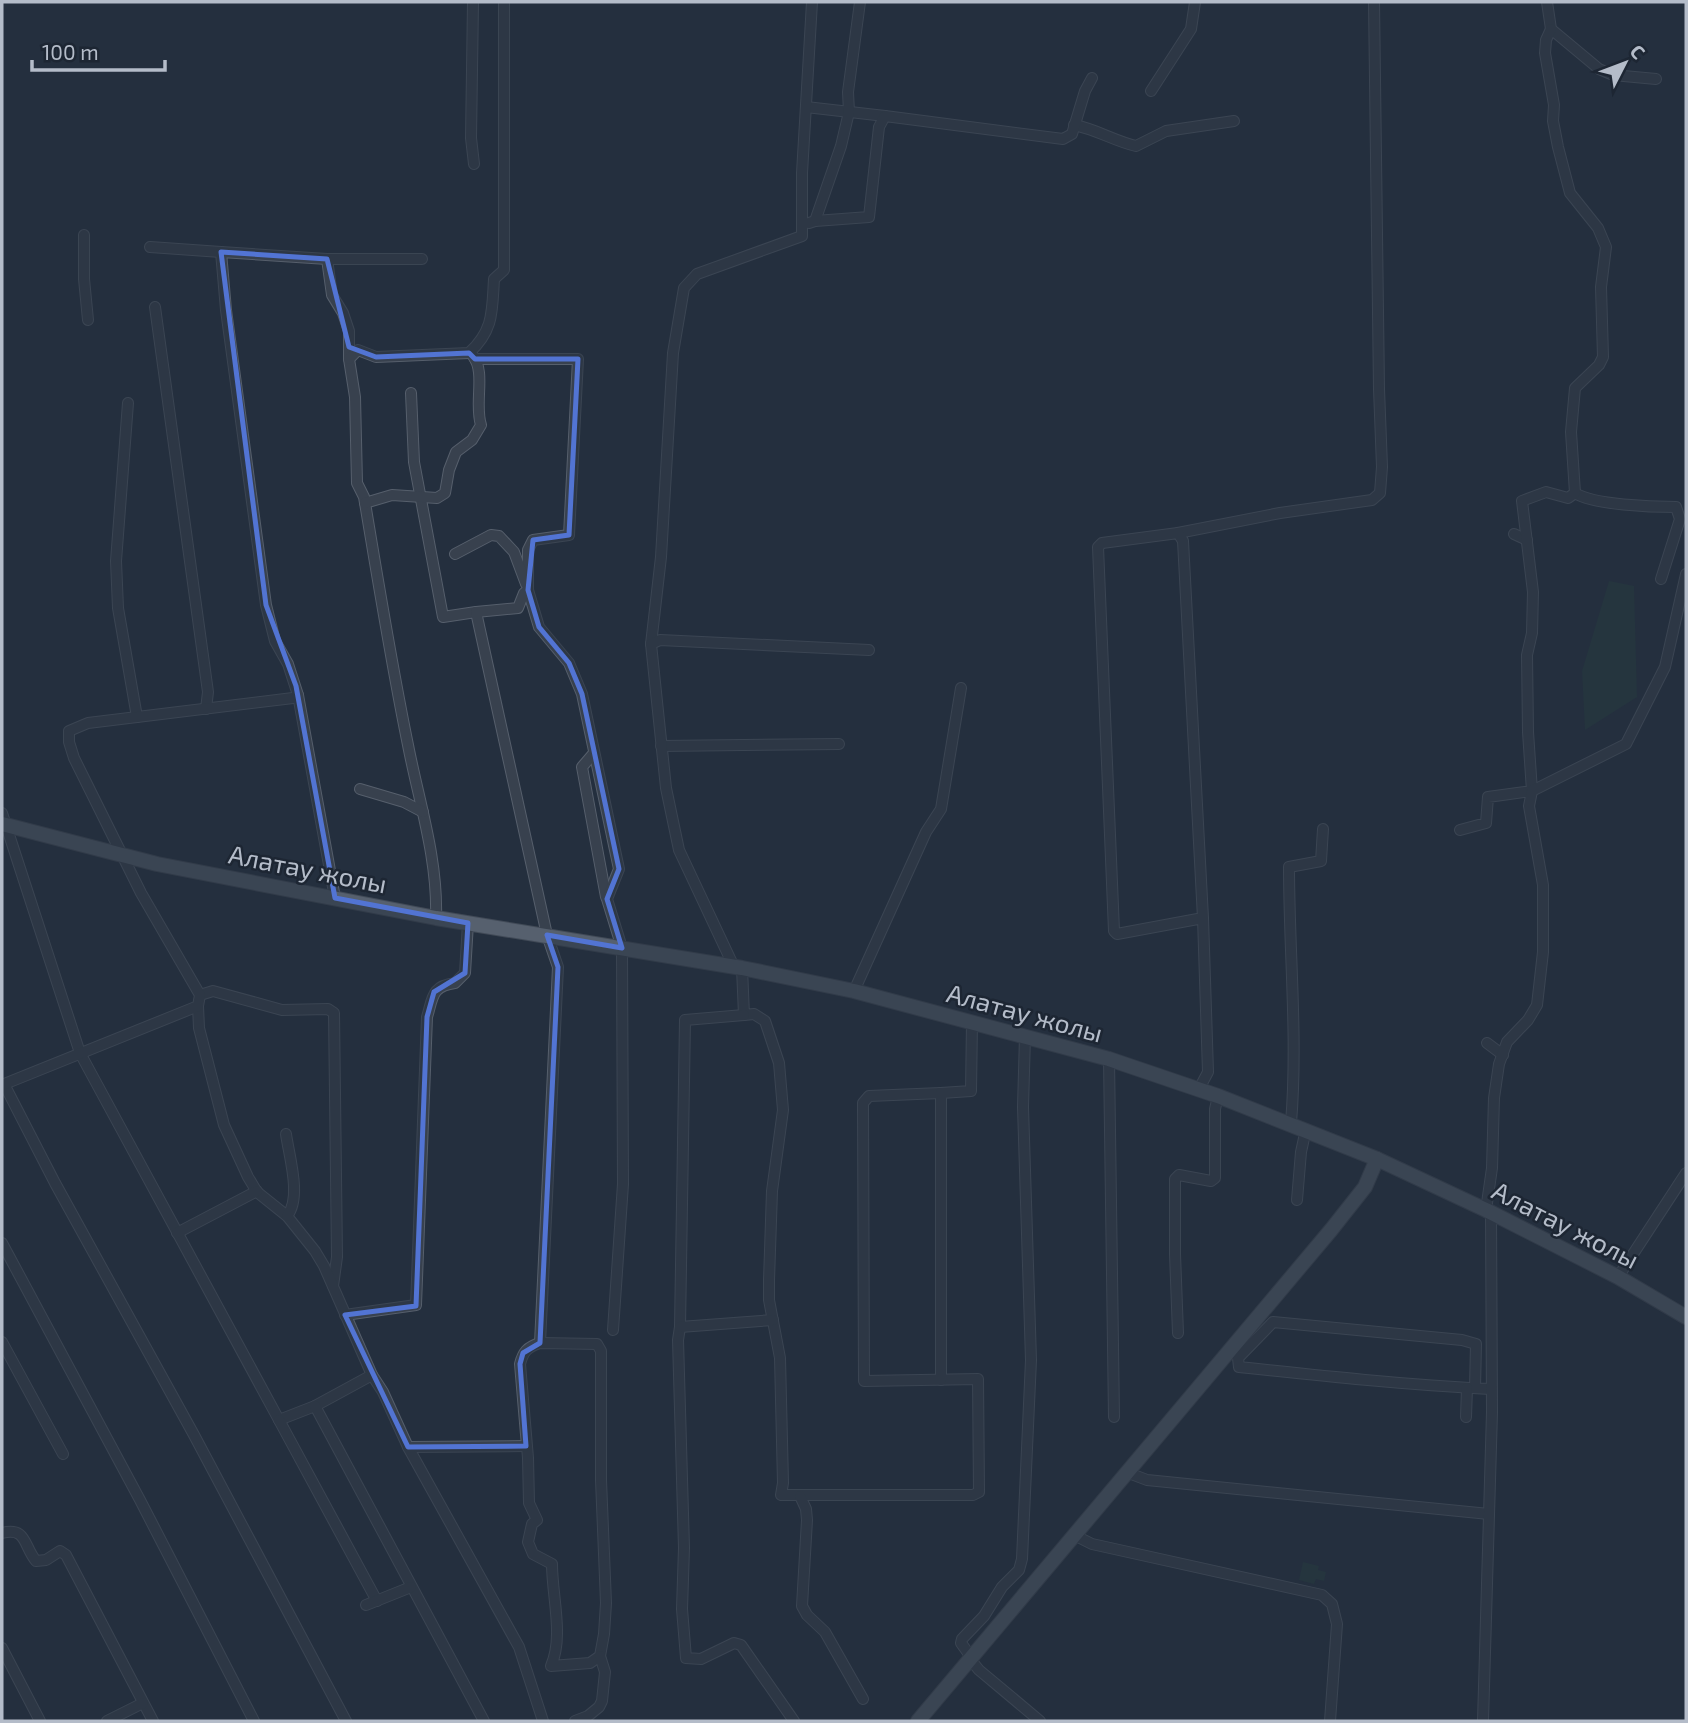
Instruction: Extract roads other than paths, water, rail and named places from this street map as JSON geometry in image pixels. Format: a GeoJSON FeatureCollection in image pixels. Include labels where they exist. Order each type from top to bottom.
{"type":"FeatureCollection","features":[{"type":"Feature","properties":{"kind":"main road","name":"Алатау жолы"},"geometry":{"type":"LineString","coordinates":[[4,821],[157,864],[436,918],[734,966],[854,991],[1109,1059],[1291,1123],[1377,1159],[1618,1276],[1686,1317]]}},
{"type":"Feature","properties":{"kind":"main road"},"geometry":{"type":"LineString","coordinates":[[918,1721],[1331,1230],[1364,1187],[1377,1159]]}},
{"type":"Feature","properties":{"kind":"street"},"geometry":{"type":"LineString","coordinates":[[472,2],[471,138],[474,164]]}},
{"type":"Feature","properties":{"kind":"street"},"geometry":{"type":"LineString","coordinates":[[472,356],[483,340],[492,318],[495,279],[504,270],[504,2]]}},
{"type":"Feature","properties":{"kind":"street"},"geometry":{"type":"LineString","coordinates":[[744,1015],[734,966],[679,850],[666,788],[651,644],[661,557],[673,353],[684,288],[697,274],[802,236],[803,225],[800,218],[813,2]]}},
{"type":"Feature","properties":{"kind":"street"},"geometry":{"type":"LineString","coordinates":[[815,221],[841,146],[843,128],[849,112],[848,92],[860,2]]}},
{"type":"Feature","properties":{"kind":"street"},"geometry":{"type":"LineString","coordinates":[[1151,91],[1191,29],[1195,2]]}},
{"type":"Feature","properties":{"kind":"street"},"geometry":{"type":"LineString","coordinates":[[1203,918],[1117,934],[1113,926],[1098,547],[1108,541],[1178,533],[1280,513],[1372,500],[1380,493],[1382,467],[1374,2]]}},
{"type":"Feature","properties":{"kind":"street"},"geometry":{"type":"LineString","coordinates":[[1547,2],[1551,29],[1546,40],[1545,53],[1558,147],[1570,193],[1598,228],[1606,247],[1601,287],[1603,357],[1599,365],[1575,388],[1571,432],[1575,492],[1582,498],[1650,507],[1676,507],[1681,519],[1661,579]]}},
{"type":"Feature","properties":{"kind":"street"},"geometry":{"type":"LineString","coordinates":[[1551,29],[1599,69],[1613,75],[1656,79]]}},
{"type":"Feature","properties":{"kind":"street"},"geometry":{"type":"LineString","coordinates":[[806,107],[1063,139],[1072,134],[1085,91],[1092,78]]}},
{"type":"Feature","properties":{"kind":"street"},"geometry":{"type":"LineString","coordinates":[[803,225],[815,221],[869,217],[879,127],[884,116]]}},
{"type":"Feature","properties":{"kind":"street"},"geometry":{"type":"LineString","coordinates":[[1074,125],[1090,128],[1117,142],[1136,146],[1166,131],[1234,121]]}},
{"type":"Feature","properties":{"kind":"street"},"geometry":{"type":"LineString","coordinates":[[84,235],[88,320]]}},
{"type":"Feature","properties":{"kind":"street"},"geometry":{"type":"LineString","coordinates":[[150,247],[327,258],[422,259]]}},
{"type":"Feature","properties":{"kind":"street"},"geometry":{"type":"LineString","coordinates":[[221,253],[226,310],[266,605],[275,641],[288,664],[298,695],[335,898]]}},
{"type":"Feature","properties":{"kind":"street"},"geometry":{"type":"LineString","coordinates":[[327,258],[332,295],[343,313],[349,331],[349,359],[355,397],[357,483],[365,503],[386,636],[437,887],[436,918]]}},
{"type":"Feature","properties":{"kind":"street"},"geometry":{"type":"LineString","coordinates":[[155,307],[208,692],[206,709]]}},
{"type":"Feature","properties":{"kind":"street"},"geometry":{"type":"LineString","coordinates":[[349,359],[358,351],[376,357],[578,359],[569,535],[533,540],[528,550],[528,590],[518,608],[443,617],[414,462],[411,393]]}},
{"type":"Feature","properties":{"kind":"street"},"geometry":{"type":"LineString","coordinates":[[365,503],[392,495],[437,498],[445,494],[449,470],[456,452],[472,440],[481,425],[477,407],[480,367],[472,356]]}},
{"type":"Feature","properties":{"kind":"street"},"geometry":{"type":"LineString","coordinates":[[128,403],[116,561],[118,608],[137,717]]}},
{"type":"Feature","properties":{"kind":"street"},"geometry":{"type":"LineString","coordinates":[[1483,1721],[1491,1389],[1488,1211],[1494,1098],[1507,1042],[1528,1020],[1537,1004],[1542,952],[1543,885],[1529,806],[1532,791],[1527,655],[1532,633],[1534,592],[1521,501],[1546,492],[1568,498],[1575,492]]}},
{"type":"Feature","properties":{"kind":"street"},"geometry":{"type":"LineString","coordinates":[[1178,533],[1183,541],[1203,918],[1208,1072],[1199,1089]]}},
{"type":"Feature","properties":{"kind":"street"},"geometry":{"type":"LineString","coordinates":[[1514,534],[1527,540]]}},
{"type":"Feature","properties":{"kind":"street"},"geometry":{"type":"LineString","coordinates":[[455,554],[491,535],[499,536],[514,552],[539,627],[569,663],[582,694],[619,869],[607,900]]}},
{"type":"Feature","properties":{"kind":"street"},"geometry":{"type":"LineString","coordinates":[[1460,830],[1486,822],[1488,797],[1532,791],[1626,744],[1665,667],[1686,574]]}},
{"type":"Feature","properties":{"kind":"street"},"geometry":{"type":"LineString","coordinates":[[476,612],[547,934],[558,967],[540,1343]]}},
{"type":"Feature","properties":{"kind":"street"},"geometry":{"type":"LineString","coordinates":[[651,644],[660,640],[869,650]]}},
{"type":"Feature","properties":{"kind":"street"},"geometry":{"type":"LineString","coordinates":[[854,991],[926,832],[941,809],[961,688]]}},
{"type":"Feature","properties":{"kind":"street"},"geometry":{"type":"LineString","coordinates":[[298,695],[293,698],[88,723],[69,731],[69,742],[74,758],[121,853],[199,1001],[199,1028],[224,1125],[257,1191],[287,1216],[315,1251],[408,1447],[519,1647],[543,1721]]}},
{"type":"Feature","properties":{"kind":"street"},"geometry":{"type":"LineString","coordinates":[[661,746],[839,744]]}},
{"type":"Feature","properties":{"kind":"street"},"geometry":{"type":"LineString","coordinates":[[594,753],[582,767],[615,947],[623,1184],[613,1331]]}},
{"type":"Feature","properties":{"kind":"street"},"geometry":{"type":"LineString","coordinates":[[360,789],[404,802],[423,812]]}},
{"type":"Feature","properties":{"kind":"street"},"geometry":{"type":"LineString","coordinates":[[4,821],[80,1053],[279,1420],[371,1603],[411,1587]]}},
{"type":"Feature","properties":{"kind":"street"},"geometry":{"type":"LineString","coordinates":[[1291,1123],[1293,1052],[1289,867],[1321,861],[1323,829]]}},
{"type":"Feature","properties":{"kind":"street"},"geometry":{"type":"LineString","coordinates":[[345,1315],[416,1305],[427,1017],[434,992],[444,985],[455,984],[465,973],[468,923]]}},
{"type":"Feature","properties":{"kind":"street"},"geometry":{"type":"LineString","coordinates":[[333,1286],[337,1257],[334,1013],[328,1009],[282,1010],[213,991],[199,1001],[3,1084],[194,1435],[345,1721]]}},
{"type":"Feature","properties":{"kind":"street"},"geometry":{"type":"LineString","coordinates":[[794,1721],[741,1645],[734,1643],[701,1659],[686,1658],[682,1609],[684,1548],[678,1340],[685,1020],[754,1014],[765,1021],[779,1063],[783,1110],[772,1191],[769,1300],[780,1358],[781,1495],[800,1496],[973,1496],[979,1492],[978,1379],[863,1381],[863,1103],[869,1096],[971,1091],[972,1022]]}},
{"type":"Feature","properties":{"kind":"street"},"geometry":{"type":"LineString","coordinates":[[1025,1036],[1023,1107],[1031,1360],[1022,1559],[1019,1570],[1002,1587],[961,1643],[979,1670],[1040,1721]]}},
{"type":"Feature","properties":{"kind":"street"},"geometry":{"type":"LineString","coordinates":[[1487,1043],[1503,1055]]}},
{"type":"Feature","properties":{"kind":"street"},"geometry":{"type":"LineString","coordinates":[[1109,1059],[1114,1417]]}},
{"type":"Feature","properties":{"kind":"street"},"geometry":{"type":"LineString","coordinates":[[941,1093],[941,1380]]}},
{"type":"Feature","properties":{"kind":"street"},"geometry":{"type":"LineString","coordinates":[[1178,1333],[1175,1179],[1179,1175],[1211,1181],[1215,1178],[1215,1109],[1218,1096]]}},
{"type":"Feature","properties":{"kind":"street"},"geometry":{"type":"LineString","coordinates":[[1297,1200],[1306,1129]]}},
{"type":"Feature","properties":{"kind":"street"},"geometry":{"type":"LineString","coordinates":[[286,1134],[295,1194],[293,1208],[287,1216]]}},
{"type":"Feature","properties":{"kind":"street"},"geometry":{"type":"LineString","coordinates":[[1618,1276],[1686,1173]]}},
{"type":"Feature","properties":{"kind":"street"},"geometry":{"type":"LineString","coordinates":[[177,1233],[257,1191]]}},
{"type":"Feature","properties":{"kind":"street"},"geometry":{"type":"LineString","coordinates":[[2,1243],[126,1473],[254,1721]]}},
{"type":"Feature","properties":{"kind":"street"},"geometry":{"type":"LineString","coordinates":[[680,1327],[773,1320]]}},
{"type":"Feature","properties":{"kind":"street"},"geometry":{"type":"LineString","coordinates":[[1466,1417],[1471,1388],[1476,1344],[1462,1340],[1273,1322],[1238,1358],[1239,1367],[1471,1388],[1491,1389]]}},
{"type":"Feature","properties":{"kind":"street"},"geometry":{"type":"LineString","coordinates":[[2,1342],[63,1454]]}},
{"type":"Feature","properties":{"kind":"street"},"geometry":{"type":"LineString","coordinates":[[551,1667],[556,1656],[552,1564],[533,1554],[528,1542],[532,1524],[537,1520],[528,1503],[520,1364],[523,1353],[540,1343],[597,1344],[601,1351],[601,1480],[606,1603],[600,1656],[605,1672],[599,1707],[588,1716],[575,1721]]}},
{"type":"Feature","properties":{"kind":"street"},"geometry":{"type":"LineString","coordinates":[[279,1420],[315,1406],[372,1375]]}},
{"type":"Feature","properties":{"kind":"street"},"geometry":{"type":"LineString","coordinates":[[315,1406],[484,1721]]}},
{"type":"Feature","properties":{"kind":"street"},"geometry":{"type":"LineString","coordinates":[[408,1447],[526,1446]]}},
{"type":"Feature","properties":{"kind":"street"},"geometry":{"type":"LineString","coordinates":[[1126,1472],[1147,1480],[1489,1514]]}},
{"type":"Feature","properties":{"kind":"street"},"geometry":{"type":"LineString","coordinates":[[800,1496],[806,1509],[807,1520],[802,1606],[807,1615],[825,1632],[863,1699]]}},
{"type":"Feature","properties":{"kind":"street"},"geometry":{"type":"LineString","coordinates":[[2,1533],[13,1531],[20,1534],[36,1562],[46,1560],[60,1551],[66,1555],[153,1721]]}},
{"type":"Feature","properties":{"kind":"street"},"geometry":{"type":"LineString","coordinates":[[1074,1535],[1092,1544],[1322,1595],[1332,1604],[1337,1624],[1330,1721]]}},
{"type":"Feature","properties":{"kind":"street"},"geometry":{"type":"LineString","coordinates":[[2,1648],[40,1721]]}},
{"type":"Feature","properties":{"kind":"street"},"geometry":{"type":"LineString","coordinates":[[530,1679],[551,1667],[590,1663],[600,1656]]}},
{"type":"Feature","properties":{"kind":"street"},"geometry":{"type":"LineString","coordinates":[[107,1721],[143,1703]]}}]}
